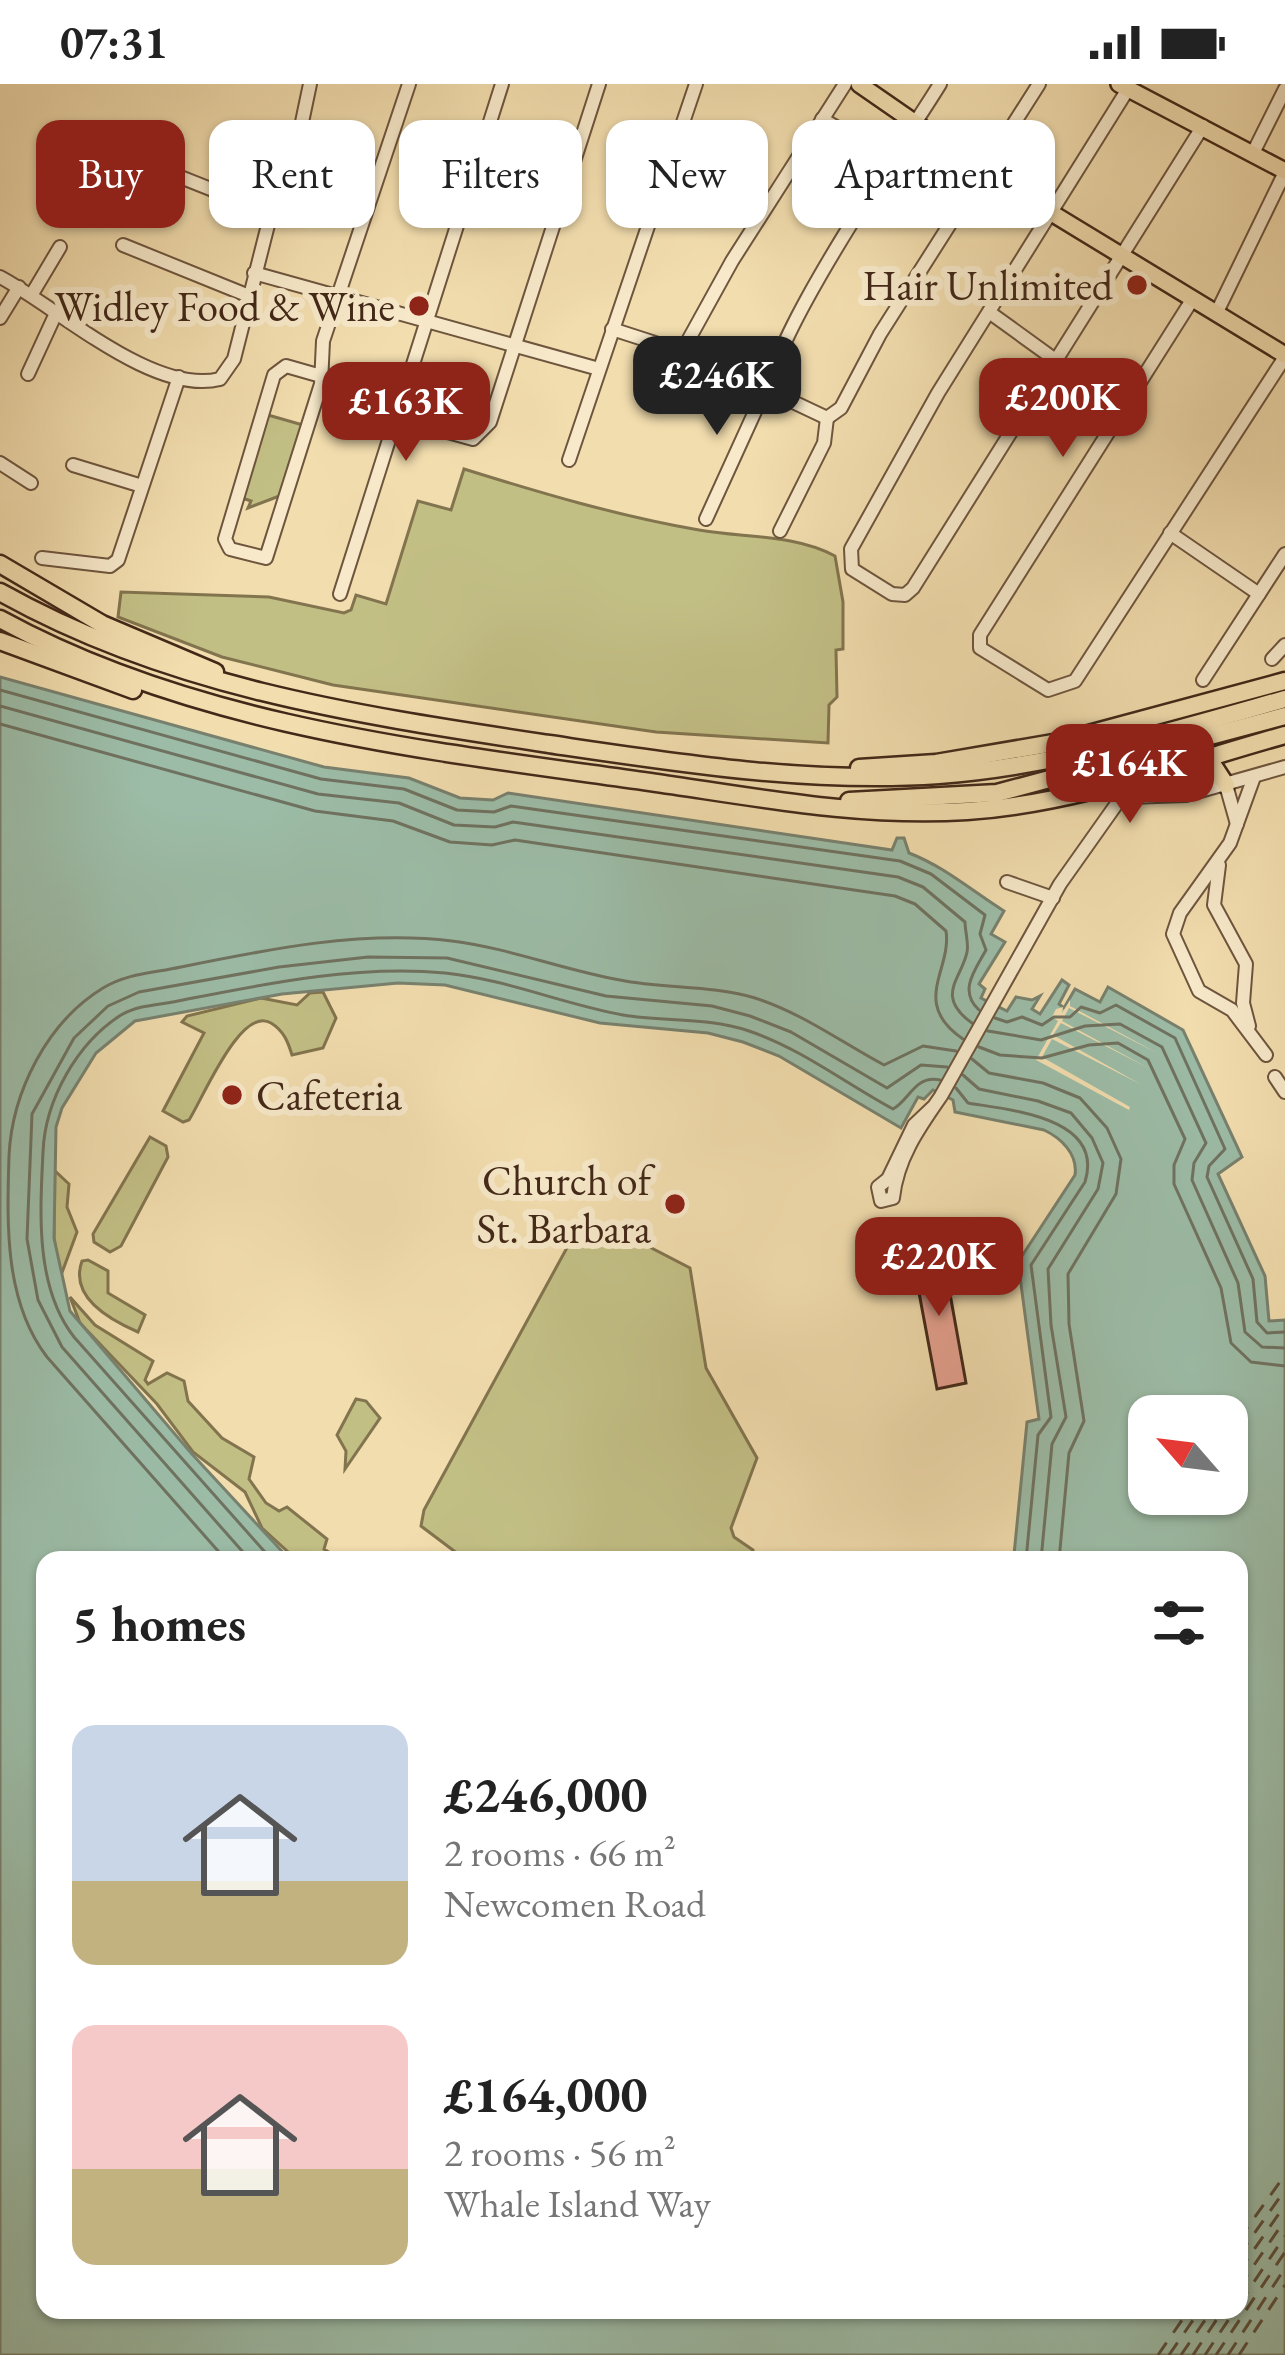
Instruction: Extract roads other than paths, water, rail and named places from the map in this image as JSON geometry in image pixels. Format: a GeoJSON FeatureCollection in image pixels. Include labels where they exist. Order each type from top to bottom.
{"type":"FeatureCollection","features":[{"type":"Feature","properties":{"kind":"highway"},"geometry":{"type":"LineString","coordinates":[[0,564],[146,645],[289,700]]}},
{"type":"Feature","properties":{"kind":"highway"},"geometry":{"type":"LineString","coordinates":[[0,592],[115,649],[172,670],[289,700],[617,754],[799,775],[883,778],[1043,763],[1285,699]]}},
{"type":"Feature","properties":{"kind":"highway"},"geometry":{"type":"LineString","coordinates":[[0,619],[90,663],[234,709]]}},
{"type":"Feature","properties":{"kind":"highway"},"geometry":{"type":"LineString","coordinates":[[0,641],[79,674],[133,690],[350,734],[851,812],[968,811],[1044,800],[1285,735]]}},
{"type":"Feature","properties":{"kind":"highway"},"geometry":{"type":"LineString","coordinates":[[799,775],[937,763],[1039,746],[1285,681]]}},
{"type":"Feature","properties":{"kind":"highway"},"geometry":{"type":"LineString","coordinates":[[800,802],[997,793],[1101,769],[1285,716]]}},
{"type":"Feature","properties":{"kind":"highway"},"geometry":{"type":"LineString","coordinates":[[1198,759],[1213,765],[1226,785]]}},
{"type":"Feature","properties":{"kind":"main road"},"geometry":{"type":"LineString","coordinates":[[859,84],[914,120]]}},
{"type":"Feature","properties":{"kind":"main road"},"geometry":{"type":"LineString","coordinates":[[1123,87],[1285,171]]}},
{"type":"Feature","properties":{"kind":"main road"},"geometry":{"type":"LineString","coordinates":[[1055,213],[1285,356]]}},
{"type":"Feature","properties":{"kind":"street"},"geometry":{"type":"LineString","coordinates":[[302,120],[310,84]]}},
{"type":"Feature","properties":{"kind":"street"},"geometry":{"type":"LineString","coordinates":[[320,376],[278,368],[225,539],[230,549],[266,558],[320,376],[322,341],[409,84]]}},
{"type":"Feature","properties":{"kind":"street"},"geometry":{"type":"LineString","coordinates":[[340,594],[502,84]]}},
{"type":"Feature","properties":{"kind":"street"},"geometry":{"type":"LineString","coordinates":[[476,448],[490,422],[599,84]]}},
{"type":"Feature","properties":{"kind":"street"},"geometry":{"type":"LineString","coordinates":[[569,460],[696,84]]}},
{"type":"Feature","properties":{"kind":"street"},"geometry":{"type":"LineString","coordinates":[[613,329],[680,351],[684,348],[845,84]]}},
{"type":"Feature","properties":{"kind":"street"},"geometry":{"type":"LineString","coordinates":[[918,120],[940,84]]}},
{"type":"Feature","properties":{"kind":"street"},"geometry":{"type":"LineString","coordinates":[[1016,120],[1039,84]]}},
{"type":"Feature","properties":{"kind":"street"},"geometry":{"type":"LineString","coordinates":[[1055,208],[1123,87]]}},
{"type":"Feature","properties":{"kind":"street"},"geometry":{"type":"LineString","coordinates":[[1253,153],[1285,89]]}},
{"type":"Feature","properties":{"kind":"street"},"geometry":{"type":"LineString","coordinates":[[1043,228],[925,415],[851,549],[849,563],[892,594],[908,593],[1203,126]]}},
{"type":"Feature","properties":{"kind":"street"},"geometry":{"type":"LineString","coordinates":[[1216,314],[1285,171]]}},
{"type":"Feature","properties":{"kind":"street"},"geometry":{"type":"LineString","coordinates":[[0,277],[108,346],[195,382],[220,379],[234,358],[268,228]]}},
{"type":"Feature","properties":{"kind":"street"},"geometry":{"type":"LineString","coordinates":[[772,392],[770,377],[804,302],[851,228]]}},
{"type":"Feature","properties":{"kind":"street"},"geometry":{"type":"LineString","coordinates":[[826,418],[841,408],[872,347],[946,228]]}},
{"type":"Feature","properties":{"kind":"street"},"geometry":{"type":"LineString","coordinates":[[123,245],[249,296]]}},
{"type":"Feature","properties":{"kind":"street"},"geometry":{"type":"LineString","coordinates":[[0,318],[53,251]]}},
{"type":"Feature","properties":{"kind":"street"},"geometry":{"type":"LineString","coordinates":[[254,273],[599,369]]}},
{"type":"Feature","properties":{"kind":"street"},"geometry":{"type":"LineString","coordinates":[[1192,300],[978,641],[982,650],[1044,688],[1070,685],[1285,356]]}},
{"type":"Feature","properties":{"kind":"street"},"geometry":{"type":"LineString","coordinates":[[28,374],[57,311]]}},
{"type":"Feature","properties":{"kind":"street"},"geometry":{"type":"LineString","coordinates":[[989,312],[1054,359]]}},
{"type":"Feature","properties":{"kind":"street"},"geometry":{"type":"LineString","coordinates":[[42,558],[116,570],[179,377]]}},
{"type":"Feature","properties":{"kind":"street"},"geometry":{"type":"LineString","coordinates":[[772,392],[826,418]]}},
{"type":"Feature","properties":{"kind":"street"},"geometry":{"type":"LineString","coordinates":[[706,518],[757,407],[772,392]]}},
{"type":"Feature","properties":{"kind":"street"},"geometry":{"type":"LineString","coordinates":[[780,531],[824,443],[826,418]]}},
{"type":"Feature","properties":{"kind":"street"},"geometry":{"type":"LineString","coordinates":[[444,431],[470,439],[481,433]]}},
{"type":"Feature","properties":{"kind":"street"},"geometry":{"type":"LineString","coordinates":[[80,462],[142,486]]}},
{"type":"Feature","properties":{"kind":"street"},"geometry":{"type":"LineString","coordinates":[[0,464],[26,476]]}},
{"type":"Feature","properties":{"kind":"street"},"geometry":{"type":"LineString","coordinates":[[1170,533],[1259,594]]}},
{"type":"Feature","properties":{"kind":"street"},"geometry":{"type":"LineString","coordinates":[[1204,680],[1284,555]]}},
{"type":"Feature","properties":{"kind":"street"},"geometry":{"type":"LineString","coordinates":[[1272,658],[1285,645]]}},
{"type":"Feature","properties":{"kind":"street"},"geometry":{"type":"LineString","coordinates":[[934,1106],[914,1125],[893,1166],[889,1186],[1053,898],[1124,798],[1172,797],[1285,767]]}},
{"type":"Feature","properties":{"kind":"street"},"geometry":{"type":"LineString","coordinates":[[1254,777],[1238,825],[1180,913],[1174,940],[1199,991],[1227,1006],[1266,1055]]}},
{"type":"Feature","properties":{"kind":"street"},"geometry":{"type":"LineString","coordinates":[[1226,785],[1238,825]]}},
{"type":"Feature","properties":{"kind":"street"},"geometry":{"type":"LineString","coordinates":[[1220,857],[1214,905],[1246,964],[1243,1003],[1250,1031]]}},
{"type":"Feature","properties":{"kind":"street"},"geometry":{"type":"LineString","coordinates":[[1007,882],[1053,898]]}},
{"type":"Feature","properties":{"kind":"street"},"geometry":{"type":"LineString","coordinates":[[1275,1077],[1285,1092]]}},
{"type":"Feature","properties":{"kind":"water"},"geometry":{"type":"Polygon","coordinates":[[[0,677],[324,767],[409,778],[460,798],[493,800],[508,793],[892,850],[897,838],[904,838],[909,853],[1004,911],[991,934],[1005,942],[979,984],[985,989],[981,998],[1007,1011],[1016,997],[1032,1000],[1040,996],[1032,1009],[1040,1014],[1062,980],[1069,985],[1059,1004],[1064,1008],[1075,989],[1100,1002],[1108,987],[1183,1030],[1242,1157],[1218,1174],[1265,1276],[1269,1321],[1285,1320],[1285,2355],[0,2355],[0,677]]]}},
{"type":"Feature","properties":{"kind":"place","name":"Hair Unlimited"},"geometry":{"type":"Point","coordinates":[1137,285]}},
{"type":"Feature","properties":{"kind":"place","name":"Widley Food & Wine"},"geometry":{"type":"Point","coordinates":[419,306]}},
{"type":"Feature","properties":{"kind":"place","name":"Cafeteria"},"geometry":{"type":"Point","coordinates":[232,1095]}},
{"type":"Feature","properties":{"kind":"place","name":"Church of St. Barbara"},"geometry":{"type":"Point","coordinates":[675,1204]}}]}
